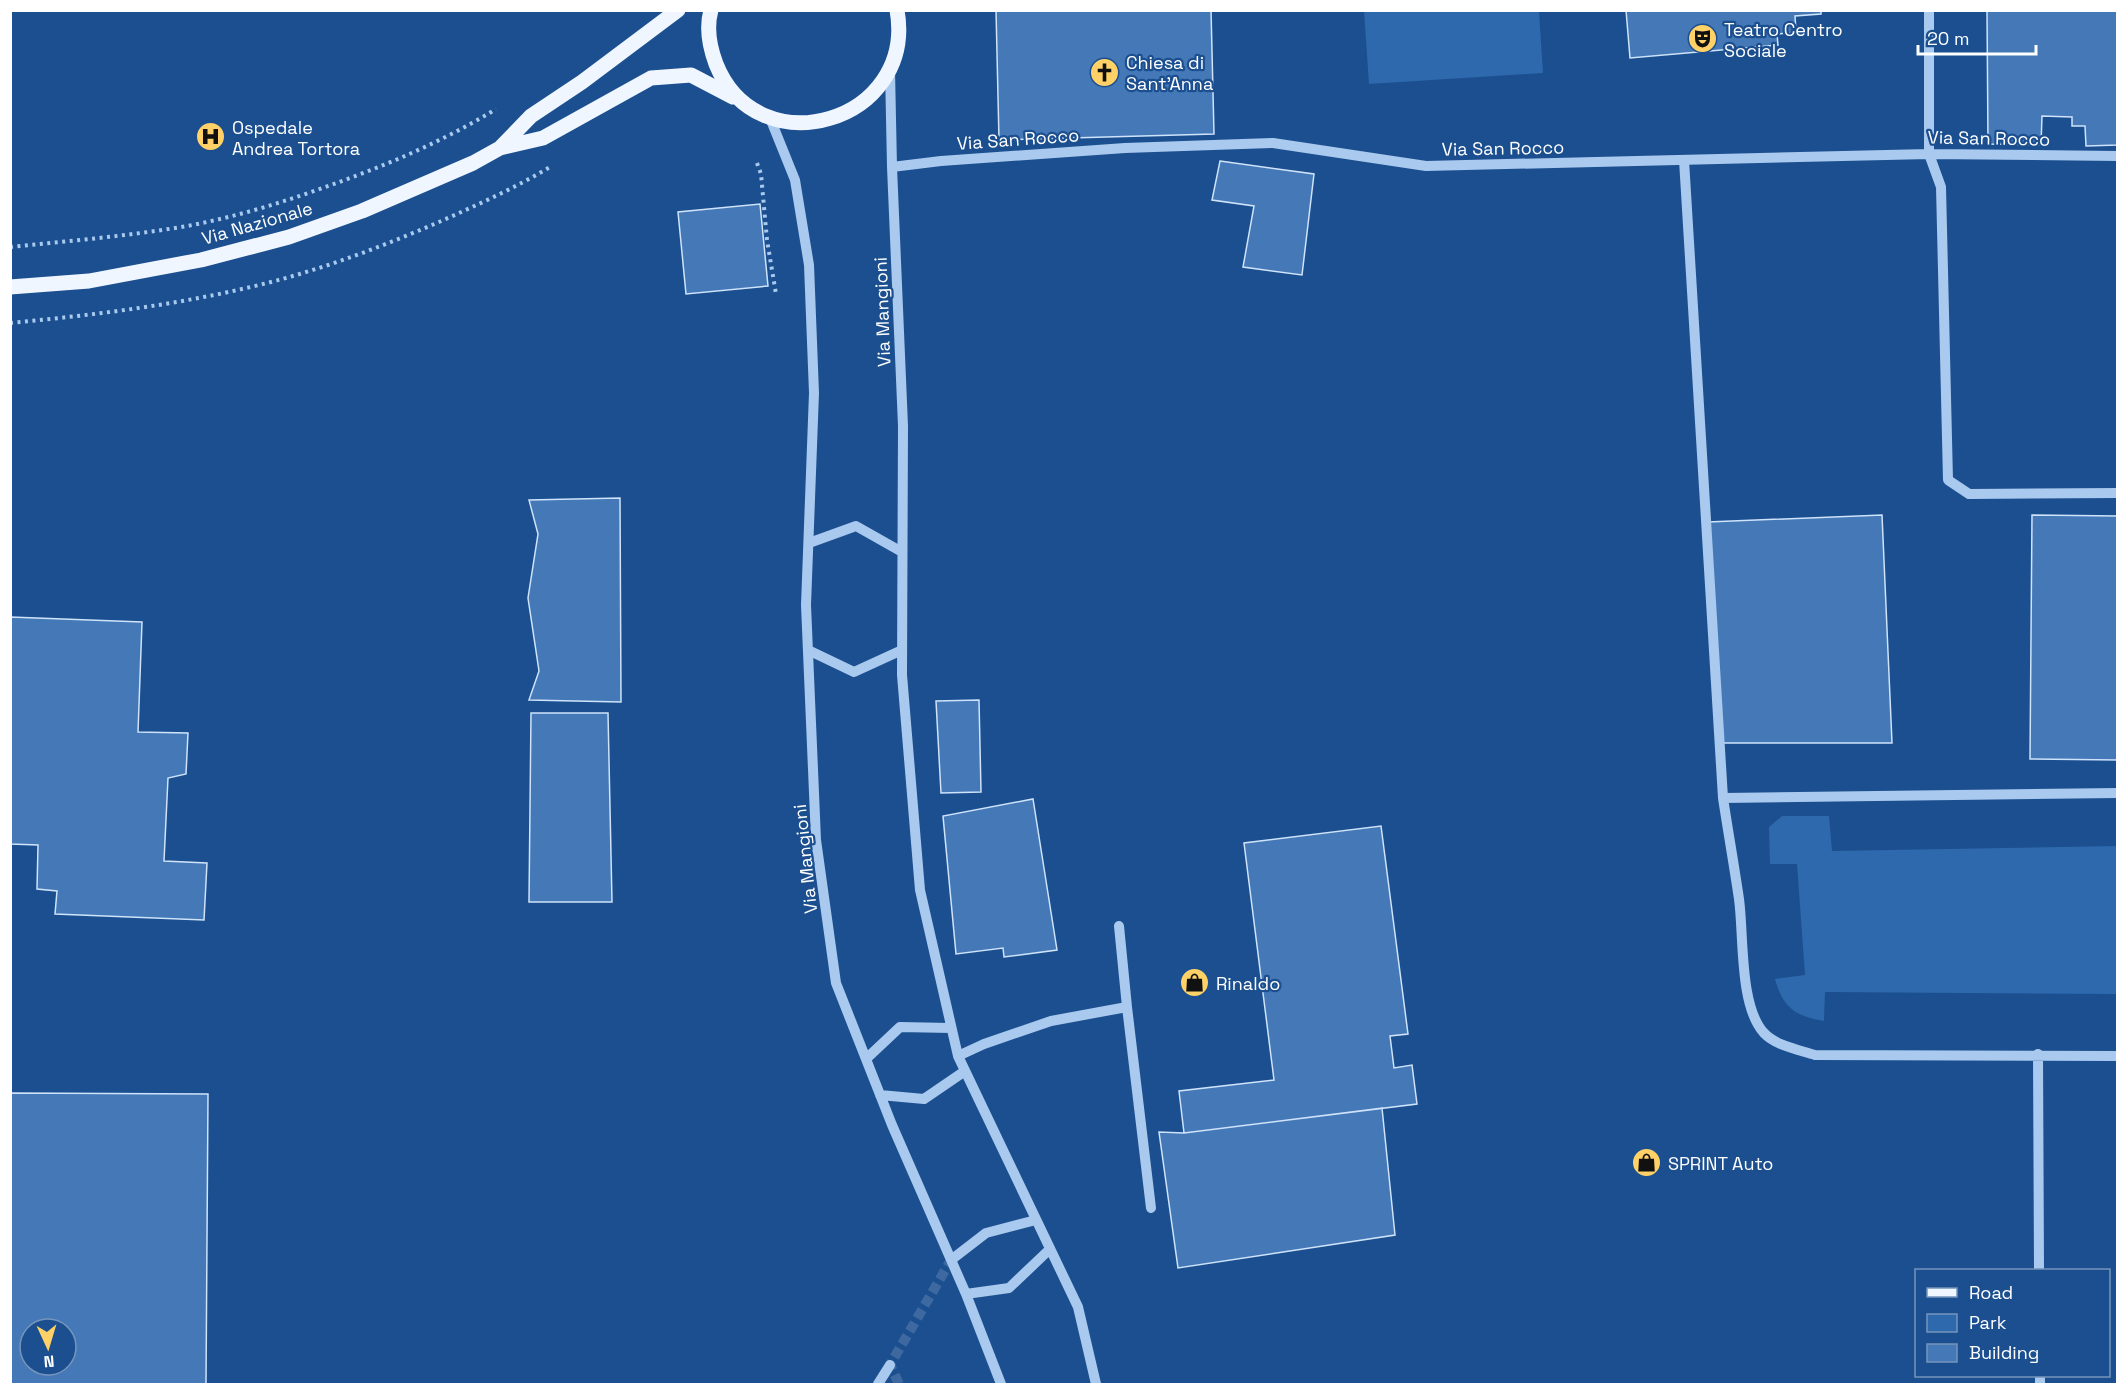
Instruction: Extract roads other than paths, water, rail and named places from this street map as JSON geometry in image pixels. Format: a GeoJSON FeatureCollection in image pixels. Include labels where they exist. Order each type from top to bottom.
{"type":"FeatureCollection","features":[{"type":"Feature","properties":{"kind":"main road","name":"Via Nazionale"},"geometry":{"type":"LineString","coordinates":[[10,287],[89,281],[201,260],[290,237],[362,211],[473,164],[500,148],[531,116],[582,82],[678,10]]}},
{"type":"Feature","properties":{"kind":"main road","name":"Via Nazionale"},"geometry":{"type":"LineString","coordinates":[[711,10],[710,49],[722,78],[742,101]]}},
{"type":"Feature","properties":{"kind":"main road","name":"Via Nazionale"},"geometry":{"type":"LineString","coordinates":[[500,148],[543,138],[651,78],[691,75],[770,118],[798,124],[826,121],[852,111],[874,93],[890,70],[897,48],[899,24],[897,10]]}},
{"type":"Feature","properties":{"kind":"street"},"geometry":{"type":"LineString","coordinates":[[1929,10],[1929,154],[1941,187],[1948,480],[1969,494],[2118,493]]}},
{"type":"Feature","properties":{"kind":"street","name":"Via Mangioni"},"geometry":{"type":"LineString","coordinates":[[890,70],[903,426],[902,675],[920,890],[958,1056],[1078,1307],[1096,1384]]}},
{"type":"Feature","properties":{"kind":"street","name":"Via Mangioni"},"geometry":{"type":"LineString","coordinates":[[770,118],[795,180],[809,265],[814,393],[806,605],[816,840],[837,983],[880,1095],[966,1294],[1002,1384]]}},
{"type":"Feature","properties":{"kind":"street","name":"Via San Rocco"},"geometry":{"type":"LineString","coordinates":[[892,167],[941,161],[1125,148],[1273,143],[1426,166],[1929,154],[2118,156]]}},
{"type":"Feature","properties":{"kind":"street"},"geometry":{"type":"LineString","coordinates":[[1684,160],[1723,798],[1739,900],[1747,995],[1755,1018],[1765,1035],[1782,1044],[1815,1055],[2118,1056]]}},
{"type":"Feature","properties":{"kind":"street"},"geometry":{"type":"LineString","coordinates":[[809,543],[856,526],[903,552]]}},
{"type":"Feature","properties":{"kind":"street"},"geometry":{"type":"LineString","coordinates":[[808,650],[854,672],[902,650]]}},
{"type":"Feature","properties":{"kind":"street"},"geometry":{"type":"LineString","coordinates":[[1723,798],[2118,793]]}},
{"type":"Feature","properties":{"kind":"street"},"geometry":{"type":"LineString","coordinates":[[1119,926],[1151,1208]]}},
{"type":"Feature","properties":{"kind":"street"},"geometry":{"type":"LineString","coordinates":[[958,1056],[984,1044],[1052,1021],[1127,1007]]}},
{"type":"Feature","properties":{"kind":"street"},"geometry":{"type":"LineString","coordinates":[[866,1059],[900,1027],[951,1028]]}},
{"type":"Feature","properties":{"kind":"street"},"geometry":{"type":"LineString","coordinates":[[2038,1054],[2039,1269]]}},
{"type":"Feature","properties":{"kind":"street"},"geometry":{"type":"LineString","coordinates":[[880,1095],[924,1099],[965,1071]]}},
{"type":"Feature","properties":{"kind":"street"},"geometry":{"type":"LineString","coordinates":[[951,1260],[986,1233],[1036,1220]]}},
{"type":"Feature","properties":{"kind":"street"},"geometry":{"type":"LineString","coordinates":[[966,1294],[1009,1288],[1050,1249]]}},
{"type":"Feature","properties":{"kind":"street"},"geometry":{"type":"LineString","coordinates":[[878,1384],[890,1365]]}},
{"type":"Feature","properties":{"kind":"tunnel"},"geometry":{"type":"LineString","coordinates":[[899,1384],[890,1365],[951,1260]]}},
{"type":"Feature","properties":{"kind":"place","name":"Teatro Centro Sociale"},"geometry":{"type":"Point","coordinates":[1703,39]}},
{"type":"Feature","properties":{"kind":"place","name":"Chiesa di Sant'Anna"},"geometry":{"type":"Point","coordinates":[1105,72]}},
{"type":"Feature","properties":{"kind":"place","name":"Ospedale Andrea Tortora"},"geometry":{"type":"Point","coordinates":[211,137]}},
{"type":"Feature","properties":{"kind":"place","name":"Rinaldo"},"geometry":{"type":"Point","coordinates":[1195,983]}},
{"type":"Feature","properties":{"kind":"place","name":"SPRINT Auto"},"geometry":{"type":"Point","coordinates":[1647,1163]}}]}
